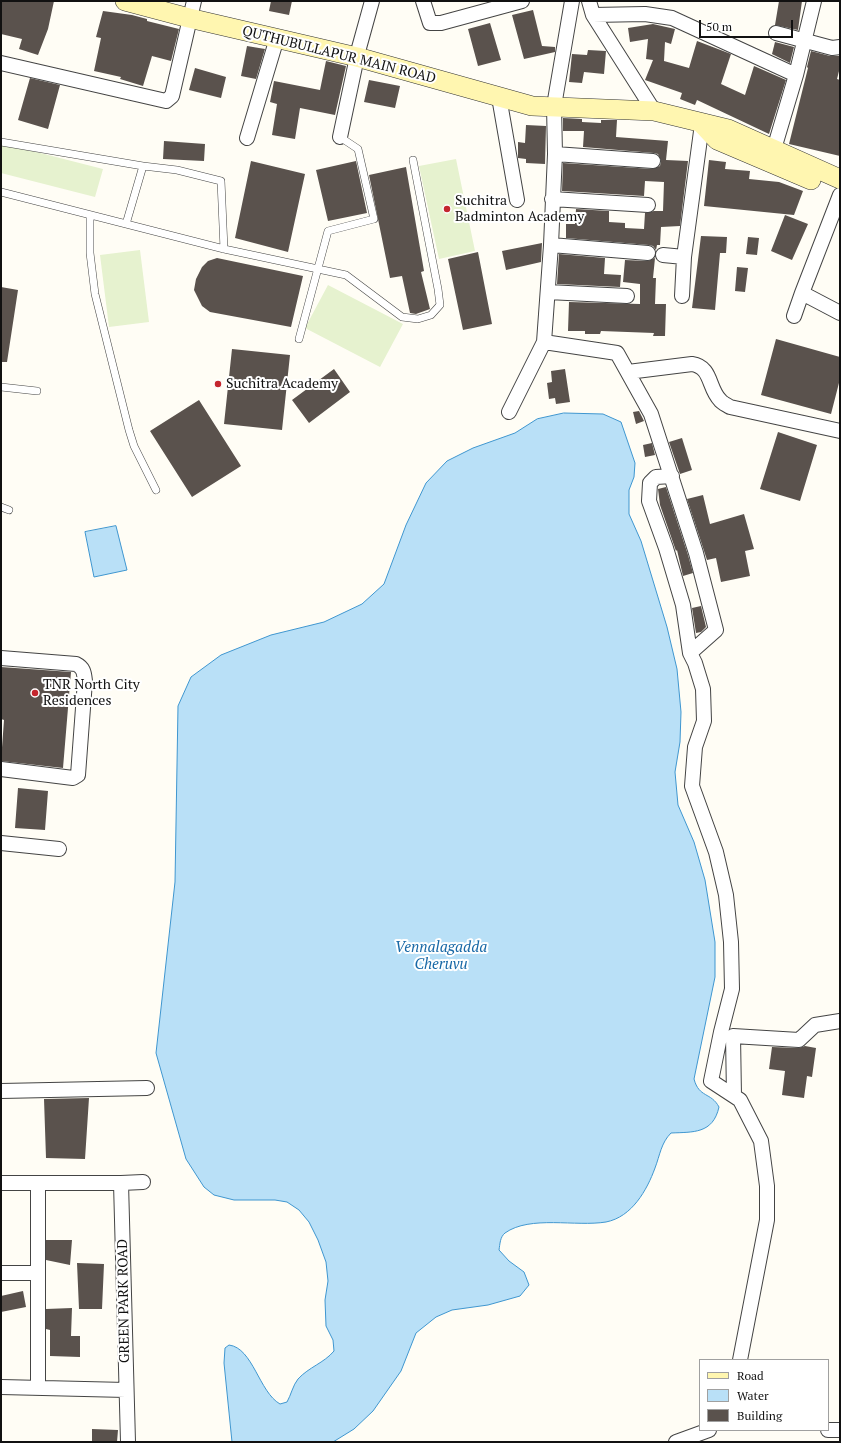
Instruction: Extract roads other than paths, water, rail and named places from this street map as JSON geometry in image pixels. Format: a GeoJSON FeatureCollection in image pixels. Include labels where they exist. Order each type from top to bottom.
{"type":"FeatureCollection","features":[{"type":"Feature","properties":{"kind":"main road","name":"QUTHUBULLAPUR MAIN ROAD"},"geometry":{"type":"LineString","coordinates":[[125,1],[187,7],[358,53],[538,95],[554,106]]}},
{"type":"Feature","properties":{"kind":"main road","name":"QUTHUBULLAPUR MAIN ROAD"},"geometry":{"type":"LineString","coordinates":[[187,7],[277,38],[358,53],[532,106],[654,111],[702,124],[728,129],[840,179]]}},
{"type":"Feature","properties":{"kind":"main road"},"geometry":{"type":"LineString","coordinates":[[702,124],[717,140],[840,192]]}},
{"type":"Feature","properties":{"kind":"street"},"geometry":{"type":"LineString","coordinates":[[340,137],[358,53],[372,1]]}},
{"type":"Feature","properties":{"kind":"street"},"geometry":{"type":"LineString","coordinates":[[423,1],[430,22],[441,23],[522,1]]}},
{"type":"Feature","properties":{"kind":"street"},"geometry":{"type":"LineString","coordinates":[[509,412],[544,342],[551,245],[555,154],[554,106],[572,1]]}},
{"type":"Feature","properties":{"kind":"street"},"geometry":{"type":"LineString","coordinates":[[589,1],[593,15],[654,111]]}},
{"type":"Feature","properties":{"kind":"street"},"geometry":{"type":"LineString","coordinates":[[774,149],[796,75],[814,1]]}},
{"type":"Feature","properties":{"kind":"street"},"geometry":{"type":"LineString","coordinates":[[1,63],[166,101],[172,96],[187,7]]}},
{"type":"Feature","properties":{"kind":"street"},"geometry":{"type":"LineString","coordinates":[[593,15],[646,8],[672,18],[796,75]]}},
{"type":"Feature","properties":{"kind":"street"},"geometry":{"type":"LineString","coordinates":[[776,34],[832,48],[840,47]]}},
{"type":"Feature","properties":{"kind":"street"},"geometry":{"type":"LineString","coordinates":[[247,138],[277,38]]}},
{"type":"Feature","properties":{"kind":"street"},"geometry":{"type":"LineString","coordinates":[[499,97],[517,200]]}},
{"type":"Feature","properties":{"kind":"street"},"geometry":{"type":"LineString","coordinates":[[682,296],[684,257],[702,124]]}},
{"type":"Feature","properties":{"kind":"street"},"geometry":{"type":"LineString","coordinates":[[555,154],[653,161]]}},
{"type":"Feature","properties":{"kind":"street"},"geometry":{"type":"LineString","coordinates":[[794,316],[840,195]]}},
{"type":"Feature","properties":{"kind":"street"},"geometry":{"type":"LineString","coordinates":[[552,199],[648,205]]}},
{"type":"Feature","properties":{"kind":"street"},"geometry":{"type":"LineString","coordinates":[[551,245],[648,253]]}},
{"type":"Feature","properties":{"kind":"street"},"geometry":{"type":"LineString","coordinates":[[663,255],[684,257]]}},
{"type":"Feature","properties":{"kind":"street"},"geometry":{"type":"LineString","coordinates":[[548,292],[627,296]]}},
{"type":"Feature","properties":{"kind":"street"},"geometry":{"type":"LineString","coordinates":[[802,293],[840,313]]}},
{"type":"Feature","properties":{"kind":"street"},"geometry":{"type":"LineString","coordinates":[[544,342],[617,354],[651,414],[696,553],[716,630],[690,652]]}},
{"type":"Feature","properties":{"kind":"street"},"geometry":{"type":"LineString","coordinates":[[628,372],[692,364],[700,366],[706,370],[719,400],[730,407],[840,431]]}},
{"type":"Feature","properties":{"kind":"street"},"geometry":{"type":"LineString","coordinates":[[672,476],[656,477],[650,483],[649,501],[666,548],[683,605],[690,652],[696,663],[703,689],[704,721],[695,747],[692,786],[716,852],[726,896],[731,942],[732,989],[711,1080],[740,1100],[761,1141],[767,1186],[767,1220],[740,1359]]}},
{"type":"Feature","properties":{"kind":"street"},"geometry":{"type":"LineString","coordinates":[[1,658],[76,664],[84,671],[85,681],[78,775],[73,778],[1,769]]}},
{"type":"Feature","properties":{"kind":"street"},"geometry":{"type":"LineString","coordinates":[[1,843],[59,849]]}},
{"type":"Feature","properties":{"kind":"street"},"geometry":{"type":"LineString","coordinates":[[734,1096],[733,1036],[799,1040],[815,1025],[840,1021]]}},
{"type":"Feature","properties":{"kind":"street"},"geometry":{"type":"LineString","coordinates":[[1,1091],[147,1088]]}},
{"type":"Feature","properties":{"kind":"street"},"geometry":{"type":"LineString","coordinates":[[1,1183],[143,1182]]}},
{"type":"Feature","properties":{"kind":"street"},"geometry":{"type":"LineString","coordinates":[[38,1183],[38,1387]]}},
{"type":"Feature","properties":{"kind":"street","name":"GREEN PARK ROAD"},"geometry":{"type":"LineString","coordinates":[[121,1183],[128,1442]]}},
{"type":"Feature","properties":{"kind":"street"},"geometry":{"type":"LineString","coordinates":[[1,1273],[38,1273]]}},
{"type":"Feature","properties":{"kind":"street"},"geometry":{"type":"LineString","coordinates":[[1,1387],[126,1390]]}},
{"type":"Feature","properties":{"kind":"street"},"geometry":{"type":"LineString","coordinates":[[829,1430],[840,1430]]}},
{"type":"Feature","properties":{"kind":"street"},"geometry":{"type":"LineString","coordinates":[[676,1442],[707,1431]]}},
{"type":"Feature","properties":{"kind":"lane"},"geometry":{"type":"LineString","coordinates":[[299,339],[328,231],[374,219],[358,149],[340,137]]}},
{"type":"Feature","properties":{"kind":"lane"},"geometry":{"type":"LineString","coordinates":[[1,142],[143,166],[177,170],[221,181],[224,250]]}},
{"type":"Feature","properties":{"kind":"lane"},"geometry":{"type":"LineString","coordinates":[[1,192],[224,250],[346,275],[402,317],[418,319],[431,315],[440,305],[413,160]]}},
{"type":"Feature","properties":{"kind":"lane"},"geometry":{"type":"LineString","coordinates":[[126,224],[143,166]]}},
{"type":"Feature","properties":{"kind":"lane"},"geometry":{"type":"LineString","coordinates":[[90,215],[90,253],[95,294],[129,430],[134,446],[156,490]]}},
{"type":"Feature","properties":{"kind":"lane"},"geometry":{"type":"LineString","coordinates":[[1,387],[36,391]]}},
{"type":"Feature","properties":{"kind":"lane"},"geometry":{"type":"LineString","coordinates":[[1,507],[9,510]]}},
{"type":"Feature","properties":{"kind":"water","name":"Vennalagadda Cheruvu"},"geometry":{"type":"Polygon","coordinates":[[[564,413],[603,414],[621,422],[635,463],[634,477],[629,490],[629,514],[641,541],[667,627],[677,669],[681,712],[680,742],[675,772],[678,805],[694,842],[705,880],[715,942],[715,977],[694,1079],[699,1089],[716,1102],[719,1107],[716,1116],[707,1127],[701,1130],[671,1133],[663,1145],[648,1185],[631,1209],[624,1215],[606,1222],[527,1224],[505,1233],[501,1239],[499,1250],[509,1261],[524,1272],[529,1285],[520,1296],[488,1305],[452,1310],[436,1317],[416,1333],[401,1371],[373,1411],[354,1429],[333,1442],[232,1442],[224,1363],[225,1348],[229,1345],[237,1348],[244,1354],[267,1390],[280,1404],[287,1402],[295,1384],[302,1375],[326,1359],[334,1351],[333,1340],[326,1326],[325,1300],[328,1281],[326,1262],[318,1240],[309,1222],[299,1210],[287,1202],[275,1200],[234,1200],[214,1195],[204,1187],[186,1159],[156,1053],[175,882],[178,706],[191,677],[221,655],[271,635],[324,622],[362,604],[384,584],[406,525],[426,483],[447,461],[473,448],[515,433],[537,419],[564,413]]]}},
{"type":"Feature","properties":{"kind":"water"},"geometry":{"type":"Polygon","coordinates":[[[116,526],[127,570],[94,577],[85,532],[116,526]]]}},
{"type":"Feature","properties":{"kind":"place","name":"Suchitra Badminton Academy"},"geometry":{"type":"Point","coordinates":[447,209]}},
{"type":"Feature","properties":{"kind":"place","name":"Suchitra Academy"},"geometry":{"type":"Point","coordinates":[218,384]}},
{"type":"Feature","properties":{"kind":"place","name":"TNR North City Residences"},"geometry":{"type":"Point","coordinates":[35,693]}}]}
